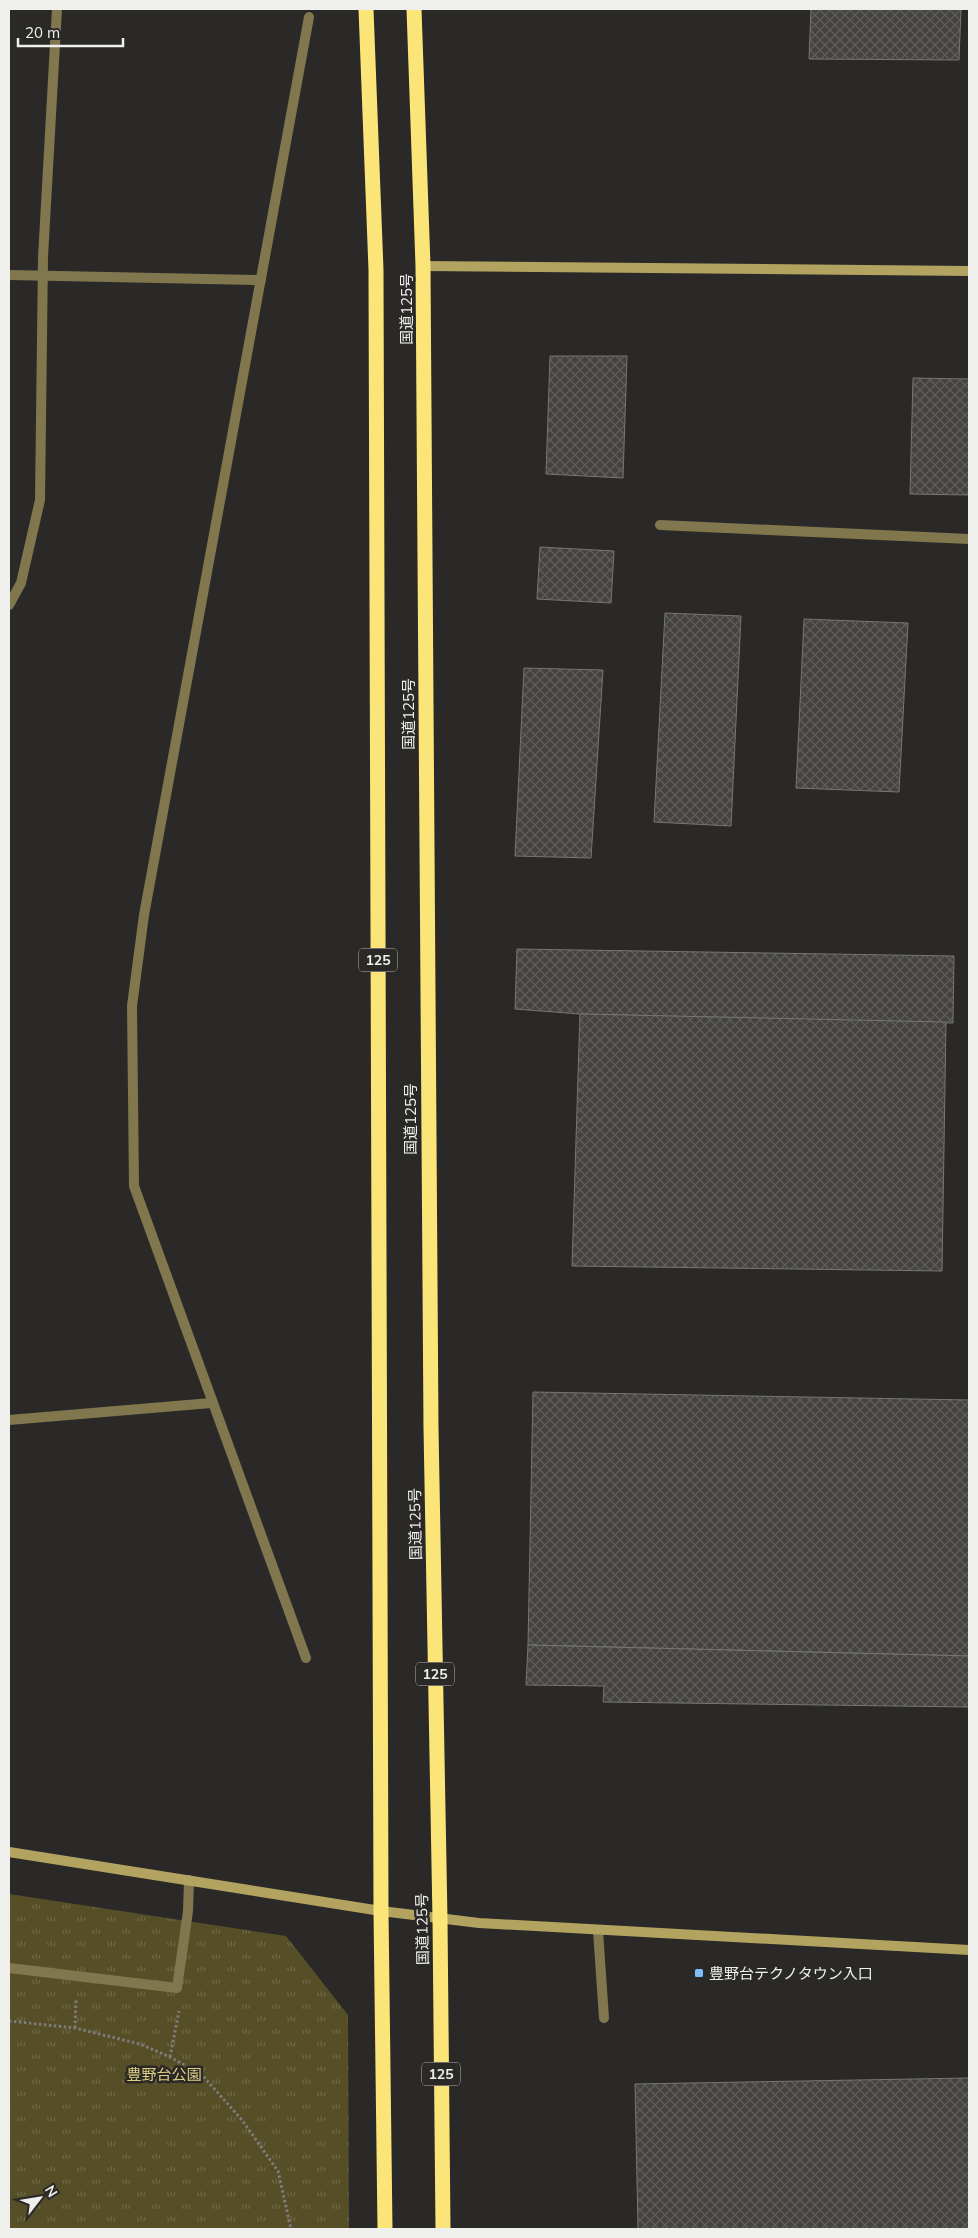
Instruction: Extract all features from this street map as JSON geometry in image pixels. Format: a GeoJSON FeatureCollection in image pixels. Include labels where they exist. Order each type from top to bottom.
{"type":"FeatureCollection","features":[{"type":"Feature","properties":{"kind":"highway","name":"国道125号"},"geometry":{"type":"LineString","coordinates":[[366,9],[376,280],[381,1911],[385,2229]]}},
{"type":"Feature","properties":{"kind":"highway","name":"国道125号"},"geometry":{"type":"LineString","coordinates":[[414,9],[423,266],[430,1428],[440,1919],[443,2229]]}},
{"type":"Feature","properties":{"kind":"street"},"geometry":{"type":"LineString","coordinates":[[9,605],[21,583],[40,500],[43,276],[57,9]]}},
{"type":"Feature","properties":{"kind":"street"},"geometry":{"type":"LineString","coordinates":[[306,1658],[211,1404],[134,1186],[132,1006],[144,915],[309,17]]}},
{"type":"Feature","properties":{"kind":"street"},"geometry":{"type":"LineString","coordinates":[[423,266],[969,271]]}},
{"type":"Feature","properties":{"kind":"street"},"geometry":{"type":"LineString","coordinates":[[9,275],[261,280]]}},
{"type":"Feature","properties":{"kind":"street"},"geometry":{"type":"LineString","coordinates":[[660,525],[969,539]]}},
{"type":"Feature","properties":{"kind":"street"},"geometry":{"type":"LineString","coordinates":[[9,583],[21,583]]}},
{"type":"Feature","properties":{"kind":"street"},"geometry":{"type":"LineString","coordinates":[[9,1420],[211,1404]]}},
{"type":"Feature","properties":{"kind":"street"},"geometry":{"type":"LineString","coordinates":[[9,1852],[440,1919],[598,1931],[969,1950]]}},
{"type":"Feature","properties":{"kind":"street"},"geometry":{"type":"LineString","coordinates":[[9,1968],[177,1988],[188,1911],[189,1880]]}},
{"type":"Feature","properties":{"kind":"street"},"geometry":{"type":"LineString","coordinates":[[598,1931],[604,2018]]}},
{"type":"Feature","properties":{"kind":"path"},"geometry":{"type":"LineString","coordinates":[[170,2057],[179,2008],[177,1988]]}},
{"type":"Feature","properties":{"kind":"path"},"geometry":{"type":"LineString","coordinates":[[9,2021],[75,2028],[140,2044],[170,2057],[202,2075],[242,2120],[278,2170],[291,2229]]}},
{"type":"Feature","properties":{"kind":"green space","name":"豊野台公園"},"geometry":{"type":"Polygon","coordinates":[[[9,1894],[286,1936],[348,2015],[349,2229],[9,2229],[9,1894]]]}},
{"type":"Feature","properties":{"kind":"building"},"geometry":{"type":"Polygon","coordinates":[[[811,9],[961,9],[959,60],[809,59],[811,9]]]}},
{"type":"Feature","properties":{"kind":"building"},"geometry":{"type":"Polygon","coordinates":[[[550,356],[627,356],[623,478],[546,474],[550,356]]]}},
{"type":"Feature","properties":{"kind":"building"},"geometry":{"type":"Polygon","coordinates":[[[913,378],[969,379],[969,495],[910,494],[913,378]]]}},
{"type":"Feature","properties":{"kind":"building"},"geometry":{"type":"Polygon","coordinates":[[[540,547],[614,551],[611,603],[537,599],[540,547]]]}},
{"type":"Feature","properties":{"kind":"building"},"geometry":{"type":"Polygon","coordinates":[[[665,613],[741,616],[731,826],[654,822],[665,613]]]}},
{"type":"Feature","properties":{"kind":"building"},"geometry":{"type":"Polygon","coordinates":[[[804,619],[908,623],[899,792],[796,788],[804,619]]]}},
{"type":"Feature","properties":{"kind":"building"},"geometry":{"type":"Polygon","coordinates":[[[524,668],[603,670],[591,858],[515,856],[524,668]]]}},
{"type":"Feature","properties":{"kind":"building"},"geometry":{"type":"Polygon","coordinates":[[[517,949],[954,956],[953,1023],[580,1014],[515,1009],[517,949]]]}},
{"type":"Feature","properties":{"kind":"building"},"geometry":{"type":"Polygon","coordinates":[[[580,1014],[946,1022],[942,1271],[572,1266],[580,1014]]]}},
{"type":"Feature","properties":{"kind":"building"},"geometry":{"type":"Polygon","coordinates":[[[533,1392],[969,1400],[969,1656],[528,1645],[533,1392]]]}},
{"type":"Feature","properties":{"kind":"building"},"geometry":{"type":"Polygon","coordinates":[[[528,1645],[969,1656],[969,1707],[603,1702],[604,1686],[526,1685],[528,1645]]]}},
{"type":"Feature","properties":{"kind":"building"},"geometry":{"type":"Polygon","coordinates":[[[969,2078],[969,2229],[638,2229],[635,2084],[969,2078]]]}},
{"type":"Feature","properties":{"kind":"place","name":"豊野台テクノタウン入口"},"geometry":{"type":"Point","coordinates":[699,1973]}}]}
